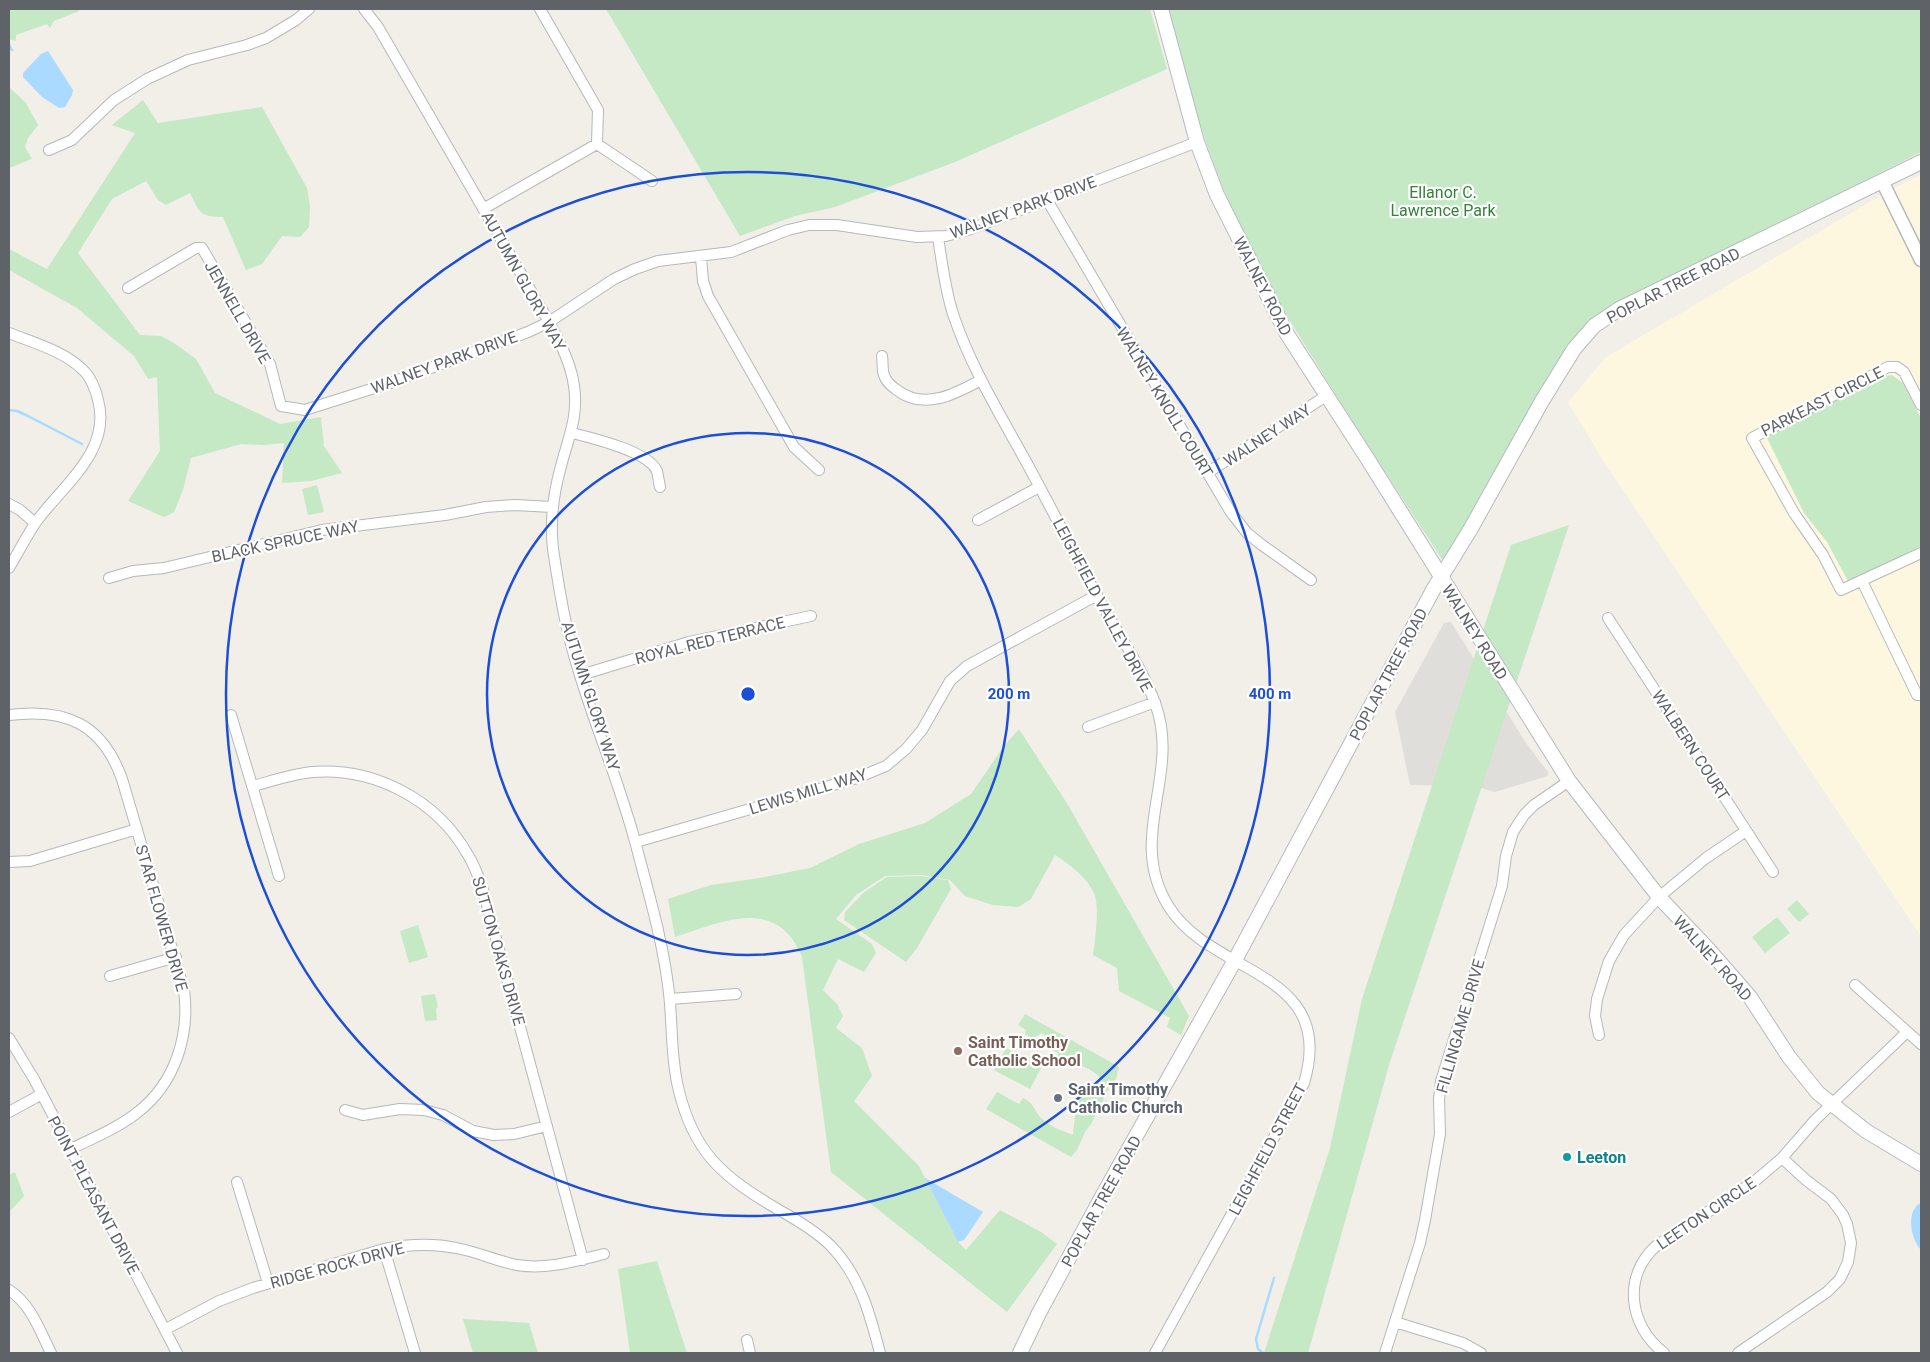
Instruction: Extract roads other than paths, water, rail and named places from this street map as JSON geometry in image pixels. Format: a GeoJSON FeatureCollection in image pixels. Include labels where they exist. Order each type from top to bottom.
{"type":"FeatureCollection","features":[{"type":"Feature","properties":{"kind":"main road","name":"WALNEY ROAD"},"geometry":{"type":"LineString","coordinates":[[1160,9],[1197,142],[1217,195],[1287,334],[1569,781],[1659,897],[1750,997],[1799,1072],[1818,1094],[1866,1131],[1921,1164]]}},
{"type":"Feature","properties":{"kind":"main road","name":"POPLAR TREE ROAD"},"geometry":{"type":"LineString","coordinates":[[1020,1353],[1039,1313],[1092,1215],[1235,960],[1440,577],[1470,530],[1574,349],[1594,326],[1631,302],[1921,162]]}},
{"type":"Feature","properties":{"kind":"street"},"geometry":{"type":"LineString","coordinates":[[49,150],[72,140],[114,100],[162,71],[188,60],[247,45],[266,38],[296,20],[309,9]]}},
{"type":"Feature","properties":{"kind":"street","name":"AUTUMN GLORY WAY"},"geometry":{"type":"LineString","coordinates":[[364,9],[378,27],[564,349],[574,386],[575,409],[572,433],[560,468],[552,508],[553,546],[566,619],[581,675],[636,842],[665,958],[670,999],[672,1047],[678,1087],[692,1130],[704,1151],[724,1173],[750,1193],[807,1227],[831,1246],[854,1277],[866,1302],[880,1353]]}},
{"type":"Feature","properties":{"kind":"street"},"geometry":{"type":"LineString","coordinates":[[540,9],[598,110],[597,144]]}},
{"type":"Feature","properties":{"kind":"street","name":"WALNEY PARK DRIVE"},"geometry":{"type":"LineString","coordinates":[[281,406],[305,410],[432,368],[549,322],[614,279],[658,261],[731,252],[788,230],[809,226],[837,225],[912,236],[938,237],[968,230],[1197,142]]}},
{"type":"Feature","properties":{"kind":"street"},"geometry":{"type":"LineString","coordinates":[[483,209],[597,144]]}},
{"type":"Feature","properties":{"kind":"street"},"geometry":{"type":"LineString","coordinates":[[597,144],[652,181]]}},
{"type":"Feature","properties":{"kind":"street"},"geometry":{"type":"LineString","coordinates":[[1882,181],[1921,260]]}},
{"type":"Feature","properties":{"kind":"street","name":"WALNEY KNOLL COURT"},"geometry":{"type":"LineString","coordinates":[[1047,200],[1230,511],[1247,533],[1311,580]]}},
{"type":"Feature","properties":{"kind":"street","name":"LEIGHFIELD VALLEY DRIVE"},"geometry":{"type":"LineString","coordinates":[[938,237],[945,283],[952,311],[964,345],[981,380],[1155,702],[1162,729],[1163,746],[1160,782],[1150,842],[1155,878],[1170,909],[1186,929],[1204,943],[1235,960]]}},
{"type":"Feature","properties":{"kind":"street","name":"JENNELL DRIVE"},"geometry":{"type":"LineString","coordinates":[[128,288],[196,248],[202,248],[270,364],[281,406]]}},
{"type":"Feature","properties":{"kind":"street"},"geometry":{"type":"LineString","coordinates":[[701,257],[703,281],[708,296],[794,447],[819,470]]}},
{"type":"Feature","properties":{"kind":"street"},"geometry":{"type":"LineString","coordinates":[[9,333],[66,356],[85,371],[97,393],[102,414],[99,438],[87,460],[35,523],[9,568]]}},
{"type":"Feature","properties":{"kind":"street"},"geometry":{"type":"LineString","coordinates":[[882,356],[884,375],[891,386],[906,396],[917,399],[945,398],[981,380]]}},
{"type":"Feature","properties":{"kind":"street","name":"PARKEAST CIRCLE"},"geometry":{"type":"LineString","coordinates":[[1921,405],[1904,372],[1897,367],[1888,367],[1752,438],[1794,513],[1823,555],[1841,590],[1862,582],[1921,553]]}},
{"type":"Feature","properties":{"kind":"street","name":"WALNEY WAY"},"geometry":{"type":"LineString","coordinates":[[1207,473],[1326,396]]}},
{"type":"Feature","properties":{"kind":"street"},"geometry":{"type":"LineString","coordinates":[[572,433],[615,444],[645,460],[656,470],[660,487]]}},
{"type":"Feature","properties":{"kind":"street"},"geometry":{"type":"LineString","coordinates":[[978,520],[1039,487]]}},
{"type":"Feature","properties":{"kind":"street"},"geometry":{"type":"LineString","coordinates":[[9,504],[20,510],[35,523]]}},
{"type":"Feature","properties":{"kind":"street","name":"BLACK SPRUCE WAY"},"geometry":{"type":"LineString","coordinates":[[109,578],[133,571],[164,568],[322,530],[445,515],[486,507],[515,505],[552,508]]}},
{"type":"Feature","properties":{"kind":"street"},"geometry":{"type":"LineString","coordinates":[[1862,582],[1917,695],[1921,695]]}},
{"type":"Feature","properties":{"kind":"street","name":"LEWIS MILL WAY"},"geometry":{"type":"LineString","coordinates":[[636,842],[857,778],[886,766],[906,749],[922,730],[950,682],[966,666],[1097,595]]}},
{"type":"Feature","properties":{"kind":"street","name":"ROYAL RED TERRACE"},"geometry":{"type":"LineString","coordinates":[[581,675],[689,642],[811,616]]}},
{"type":"Feature","properties":{"kind":"street","name":"WALBERN COURT"},"geometry":{"type":"LineString","coordinates":[[1608,618],[1773,872]]}},
{"type":"Feature","properties":{"kind":"street"},"geometry":{"type":"LineString","coordinates":[[1088,727],[1155,702]]}},
{"type":"Feature","properties":{"kind":"street","name":"STAR FLOWER DRIVE"},"geometry":{"type":"LineString","coordinates":[[9,715],[36,712],[55,715],[76,722],[94,734],[107,748],[118,766],[176,957],[184,990],[186,1016],[181,1047],[171,1072],[157,1094],[137,1113],[71,1150]]}},
{"type":"Feature","properties":{"kind":"street"},"geometry":{"type":"LineString","coordinates":[[231,715],[279,876]]}},
{"type":"Feature","properties":{"kind":"street","name":"SUTTON OAKS DRIVE"},"geometry":{"type":"LineString","coordinates":[[253,786],[311,772],[357,774],[383,782],[403,791],[434,812],[448,827],[469,856],[483,890],[583,1260]]}},
{"type":"Feature","properties":{"kind":"street","name":"FILLINGAME DRIVE"},"geometry":{"type":"LineString","coordinates":[[1385,1353],[1420,1243],[1425,1220],[1440,1134],[1439,1099],[1441,1081],[1502,886],[1510,842],[1518,824],[1534,805],[1569,781]]}},
{"type":"Feature","properties":{"kind":"street"},"geometry":{"type":"LineString","coordinates":[[9,862],[30,861],[137,829]]}},
{"type":"Feature","properties":{"kind":"street"},"geometry":{"type":"LineString","coordinates":[[1599,1035],[1595,1007],[1609,961],[1624,935],[1659,897],[1706,858],[1746,831]]}},
{"type":"Feature","properties":{"kind":"street"},"geometry":{"type":"LineString","coordinates":[[110,976],[176,957]]}},
{"type":"Feature","properties":{"kind":"street","name":"LEIGHFIELD STREET"},"geometry":{"type":"LineString","coordinates":[[1156,1353],[1304,1083],[1308,1070],[1310,1053],[1308,1035],[1303,1019],[1295,1004],[1273,982],[1235,960]]}},
{"type":"Feature","properties":{"kind":"street"},"geometry":{"type":"LineString","coordinates":[[1855,985],[1921,1044]]}},
{"type":"Feature","properties":{"kind":"street"},"geometry":{"type":"LineString","coordinates":[[670,999],[736,994]]}},
{"type":"Feature","properties":{"kind":"street","name":"LEETON CIRCLE"},"geometry":{"type":"LineString","coordinates":[[1664,1353],[1649,1340],[1634,1306],[1634,1283],[1641,1263],[1656,1246],[1755,1181],[1782,1158],[1831,1105],[1907,1032]]}},
{"type":"Feature","properties":{"kind":"street","name":"POINT PLEASANT DRIVE"},"geometry":{"type":"LineString","coordinates":[[9,1038],[42,1094],[177,1353]]}},
{"type":"Feature","properties":{"kind":"street"},"geometry":{"type":"LineString","coordinates":[[9,1112],[42,1094]]}},
{"type":"Feature","properties":{"kind":"street"},"geometry":{"type":"LineString","coordinates":[[344,1110],[363,1115],[400,1109],[424,1110],[443,1116],[473,1130],[494,1135],[514,1134],[547,1126]]}},
{"type":"Feature","properties":{"kind":"street"},"geometry":{"type":"LineString","coordinates":[[1738,1353],[1834,1286],[1845,1270],[1850,1253],[1851,1243],[1847,1224],[1838,1206],[1782,1158]]}},
{"type":"Feature","properties":{"kind":"street"},"geometry":{"type":"LineString","coordinates":[[237,1182],[268,1283]]}},
{"type":"Feature","properties":{"kind":"street","name":"RIDGE ROCK DRIVE"},"geometry":{"type":"LineString","coordinates":[[166,1329],[219,1301],[268,1283],[384,1249],[420,1245],[448,1246],[496,1260],[531,1266],[560,1265],[604,1254]]}},
{"type":"Feature","properties":{"kind":"street"},"geometry":{"type":"LineString","coordinates":[[384,1249],[415,1353]]}},
{"type":"Feature","properties":{"kind":"street"},"geometry":{"type":"LineString","coordinates":[[9,1290],[25,1304],[51,1353]]}},
{"type":"Feature","properties":{"kind":"street"},"geometry":{"type":"LineString","coordinates":[[1395,1322],[1463,1343],[1481,1353]]}},
{"type":"Feature","properties":{"kind":"street"},"geometry":{"type":"LineString","coordinates":[[747,1340],[750,1353]]}},
{"type":"Feature","properties":{"kind":"water"},"geometry":{"type":"Polygon","coordinates":[[[48,51],[73,90],[65,107],[59,108],[42,97],[23,77],[23,73],[41,54],[48,51]]]}},
{"type":"Feature","properties":{"kind":"water"},"geometry":{"type":"Polygon","coordinates":[[[925,1178],[983,1212],[964,1240],[958,1242],[925,1178]]]}},
{"type":"Feature","properties":{"kind":"water"},"geometry":{"type":"Polygon","coordinates":[[[1921,1203],[1921,1250],[1912,1233],[1911,1218],[1916,1207],[1921,1203]]]}},
{"type":"Feature","properties":{"kind":"waterway"},"geometry":{"type":"LineString","coordinates":[[9,45],[12,50]]}},
{"type":"Feature","properties":{"kind":"waterway"},"geometry":{"type":"LineString","coordinates":[[9,410],[28,416],[82,444]]}},
{"type":"Feature","properties":{"kind":"waterway"},"geometry":{"type":"LineString","coordinates":[[1263,1353],[1258,1349],[1256,1339],[1274,1278]]}},
{"type":"Feature","properties":{"kind":"place","name":"Saint Timothy Catholic School"},"geometry":{"type":"Point","coordinates":[958,1051]}},
{"type":"Feature","properties":{"kind":"place","name":"Saint Timothy Catholic Church"},"geometry":{"type":"Point","coordinates":[1058,1098]}},
{"type":"Feature","properties":{"kind":"place","name":"Leeton"},"geometry":{"type":"Point","coordinates":[1567,1157]}},
{"type":"Feature","properties":{"kind":"park label","name":"Ellanor C. Lawrence Park"},"geometry":{"type":"Point","coordinates":[1443,201]}}]}
